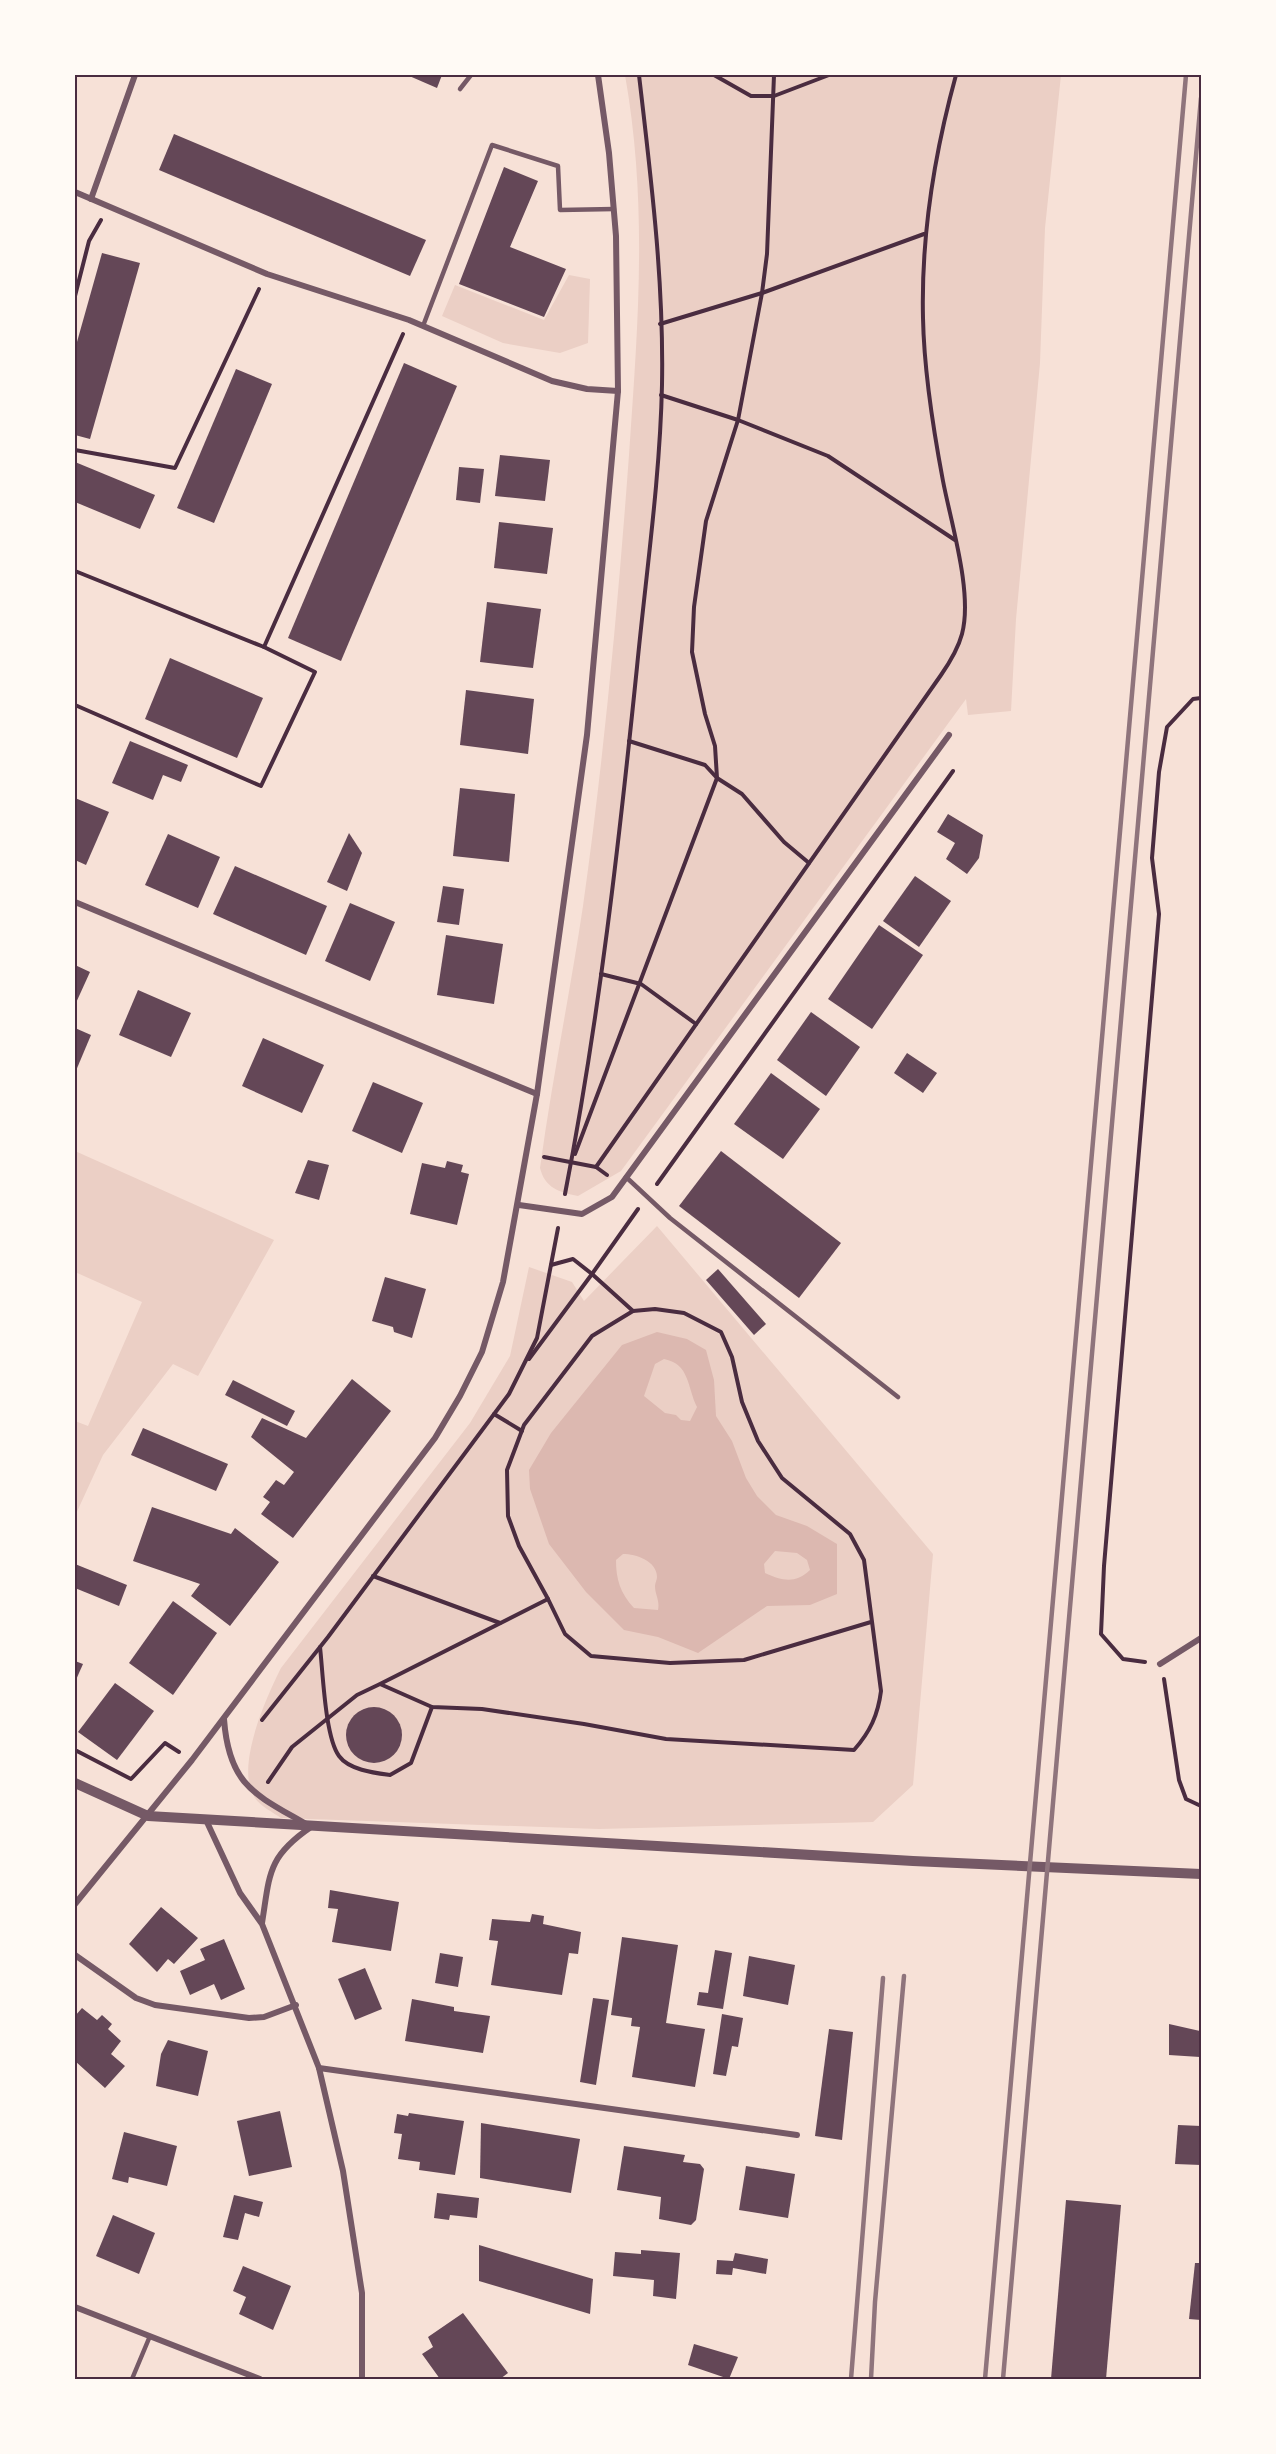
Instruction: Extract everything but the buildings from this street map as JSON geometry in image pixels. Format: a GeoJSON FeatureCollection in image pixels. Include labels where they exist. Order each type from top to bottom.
{"type":"FeatureCollection","features":[{"type":"Feature","properties":{"kind":"street"},"geometry":{"type":"LineString","coordinates":[[91,199],[135,75]]}},
{"type":"Feature","properties":{"kind":"street"},"geometry":{"type":"LineString","coordinates":[[75,1904],[192,1760],[435,1438],[482,1352],[494,1317],[528,1154],[587,735],[618,391],[617,258],[614,209],[598,75]]}},
{"type":"Feature","properties":{"kind":"street"},"geometry":{"type":"LineString","coordinates":[[75,192],[267,274],[409,320],[552,381],[587,389],[618,391]]}},
{"type":"Feature","properties":{"kind":"street"},"geometry":{"type":"LineString","coordinates":[[519,1205],[582,1214],[612,1197],[949,735]]}},
{"type":"Feature","properties":{"kind":"street"},"geometry":{"type":"LineString","coordinates":[[75,902],[537,1094]]}},
{"type":"Feature","properties":{"kind":"street"},"geometry":{"type":"LineString","coordinates":[[1160,1664],[1201,1638]]}},
{"type":"Feature","properties":{"kind":"street"},"geometry":{"type":"LineString","coordinates":[[224,1718],[226,1741],[232,1765],[240,1779],[267,1801],[311,1827]]}},
{"type":"Feature","properties":{"kind":"street"},"geometry":{"type":"LineString","coordinates":[[75,1783],[148,1816],[1107,1872],[1201,1874]]}},
{"type":"Feature","properties":{"kind":"street"},"geometry":{"type":"LineString","coordinates":[[206,1820],[240,1893],[262,1924],[296,2005],[319,2068],[343,2171],[362,2293],[362,2379]]}},
{"type":"Feature","properties":{"kind":"street"},"geometry":{"type":"LineString","coordinates":[[262,1924],[269,1878],[276,1857],[291,1841],[311,1827]]}},
{"type":"Feature","properties":{"kind":"street"},"geometry":{"type":"LineString","coordinates":[[75,1955],[135,1998],[155,2005],[249,2018],[264,2017],[296,2005]]}},
{"type":"Feature","properties":{"kind":"street"},"geometry":{"type":"LineString","coordinates":[[319,2068],[796,2135]]}},
{"type":"Feature","properties":{"kind":"street"},"geometry":{"type":"LineString","coordinates":[[75,2307],[260,2379]]}},
{"type":"Feature","properties":{"kind":"lane"},"geometry":{"type":"LineString","coordinates":[[460,89],[471,75]]}},
{"type":"Feature","properties":{"kind":"lane"},"geometry":{"type":"LineString","coordinates":[[423,326],[492,145],[558,166],[560,210],[614,209]]}},
{"type":"Feature","properties":{"kind":"lane"},"geometry":{"type":"LineString","coordinates":[[626,1177],[670,1218],[898,1397]]}},
{"type":"Feature","properties":{"kind":"lane"},"geometry":{"type":"LineString","coordinates":[[132,2379],[150,2336]]}},
{"type":"Feature","properties":{"kind":"path"},"geometry":{"type":"LineString","coordinates":[[714,75],[751,96],[774,96],[829,75]]}},
{"type":"Feature","properties":{"kind":"path"},"geometry":{"type":"LineString","coordinates":[[571,1163],[641,984],[717,778],[715,746],[705,714],[692,652],[694,607],[706,521],[738,420],[762,293],[767,254],[774,75]]}},
{"type":"Feature","properties":{"kind":"path"},"geometry":{"type":"LineString","coordinates":[[596,1167],[953,655],[962,633],[964,607],[956,541],[930,398],[922,320],[924,234],[942,125],[956,75]]}},
{"type":"Feature","properties":{"kind":"path"},"geometry":{"type":"LineString","coordinates":[[75,296],[89,241],[110,207]]}},
{"type":"Feature","properties":{"kind":"path"},"geometry":{"type":"LineString","coordinates":[[660,324],[762,293],[924,234]]}},
{"type":"Feature","properties":{"kind":"path"},"geometry":{"type":"LineString","coordinates":[[75,450],[175,468],[267,274]]}},
{"type":"Feature","properties":{"kind":"path"},"geometry":{"type":"LineString","coordinates":[[264,647],[409,320]]}},
{"type":"Feature","properties":{"kind":"path"},"geometry":{"type":"LineString","coordinates":[[661,394],[738,420],[828,456],[956,541]]}},
{"type":"Feature","properties":{"kind":"path"},"geometry":{"type":"LineString","coordinates":[[75,571],[264,647],[315,672],[261,786],[75,705]]}},
{"type":"Feature","properties":{"kind":"path"},"geometry":{"type":"LineString","coordinates":[[1201,698],[1193,699],[1167,727],[1159,772],[1152,858],[1160,914],[1101,1634],[1123,1659],[1160,1664],[1168,1698],[1179,1780],[1186,1799],[1201,1806]]}},
{"type":"Feature","properties":{"kind":"path"},"geometry":{"type":"LineString","coordinates":[[629,741],[705,765],[717,778],[742,794],[784,842],[809,863]]}},
{"type":"Feature","properties":{"kind":"path"},"geometry":{"type":"LineString","coordinates":[[651,1192],[953,771]]}},
{"type":"Feature","properties":{"kind":"path"},"geometry":{"type":"LineString","coordinates":[[601,974],[641,984],[696,1024]]}},
{"type":"Feature","properties":{"kind":"path"},"geometry":{"type":"LineString","coordinates":[[522,1368],[644,1201],[596,1167],[528,1154]]}},
{"type":"Feature","properties":{"kind":"path"},"geometry":{"type":"LineString","coordinates":[[551,1265],[573,1259],[633,1311]]}},
{"type":"Feature","properties":{"kind":"path"},"geometry":{"type":"LineString","coordinates":[[380,1684],[432,1707],[494,1711],[666,1739],[854,1750],[865,1738],[879,1712],[881,1691],[864,1560],[850,1534],[782,1478],[758,1441],[742,1402],[732,1358],[721,1332],[684,1313],[655,1309],[633,1311],[592,1336],[522,1431],[507,1470],[508,1516],[519,1546],[565,1634],[591,1656],[670,1663],[744,1660],[871,1622]]}},
{"type":"Feature","properties":{"kind":"path"},"geometry":{"type":"LineString","coordinates":[[494,1414],[522,1431]]}},
{"type":"Feature","properties":{"kind":"path"},"geometry":{"type":"LineString","coordinates":[[373,1576],[501,1623]]}},
{"type":"Feature","properties":{"kind":"path"},"geometry":{"type":"LineString","coordinates":[[268,1782],[292,1748],[357,1695],[548,1599]]}},
{"type":"Feature","properties":{"kind":"path"},"geometry":{"type":"LineString","coordinates":[[320,1647],[331,1740],[340,1758],[365,1771],[390,1775],[411,1763],[432,1707]]}},
{"type":"Feature","properties":{"kind":"path"},"geometry":{"type":"LineString","coordinates":[[75,1750],[131,1779],[165,1743],[192,1760]]}},
{"type":"Feature","properties":{"kind":"shaded area"},"geometry":{"type":"Polygon","coordinates":[[[625,75],[1061,75],[1045,228],[1040,363],[1016,619],[1011,711],[968,715],[966,699],[621,1171],[578,1196],[565,1193],[549,1185],[540,1168],[591,850],[610,681],[625,511],[638,312],[639,218],[637,171],[625,75]]]}},
{"type":"Feature","properties":{"kind":"shaded area"},"geometry":{"type":"Polygon","coordinates":[[[569,275],[590,279],[588,343],[560,353],[503,343],[442,316],[455,285],[544,320],[569,275]]]}},
{"type":"Feature","properties":{"kind":"shaded area"},"geometry":{"type":"Polygon","coordinates":[[[75,1151],[274,1240],[198,1376],[173,1364],[103,1455],[75,1516],[75,1421],[88,1426],[142,1302],[75,1272],[75,1151]]]}},
{"type":"Feature","properties":{"kind":"shaded area"},"geometry":{"type":"Polygon","coordinates":[[[657,1226],[933,1554],[913,1785],[873,1822],[599,1829],[281,1818],[267,1809],[255,1798],[250,1785],[248,1769],[255,1732],[275,1680],[281,1668],[470,1423],[510,1356],[529,1267],[572,1282],[584,1301],[657,1226]]]}},
{"type":"Feature","properties":{"kind":"shaded area"},"geometry":{"type":"Polygon","coordinates":[[[657,1332],[687,1339],[706,1350],[714,1380],[716,1416],[732,1441],[746,1478],[757,1496],[776,1515],[807,1526],[837,1544],[837,1594],[810,1605],[767,1606],[698,1653],[658,1637],[624,1630],[586,1592],[549,1544],[530,1489],[529,1470],[551,1433],[622,1345],[657,1332]],[[664,1359],[655,1364],[644,1396],[665,1413],[690,1421],[697,1407],[686,1377],[679,1366],[664,1359]],[[775,1551],[764,1564],[765,1573],[789,1580],[799,1578],[810,1570],[807,1560],[797,1553],[775,1551]],[[623,1554],[616,1560],[620,1586],[634,1608],[658,1610],[655,1586],[657,1577],[654,1567],[639,1557],[628,1554],[623,1554]]]}},
{"type":"Feature","properties":{"kind":"railway"},"geometry":{"type":"LineString","coordinates":[[985,2379],[1186,75]]}},
{"type":"Feature","properties":{"kind":"railway"},"geometry":{"type":"LineString","coordinates":[[1003,2379],[1201,98]]}},
{"type":"Feature","properties":{"kind":"railway"},"geometry":{"type":"LineString","coordinates":[[871,2379],[875,2302],[904,1976]]}},
{"type":"Feature","properties":{"kind":"railway"},"geometry":{"type":"LineString","coordinates":[[851,2379],[883,1978]]}}]}
